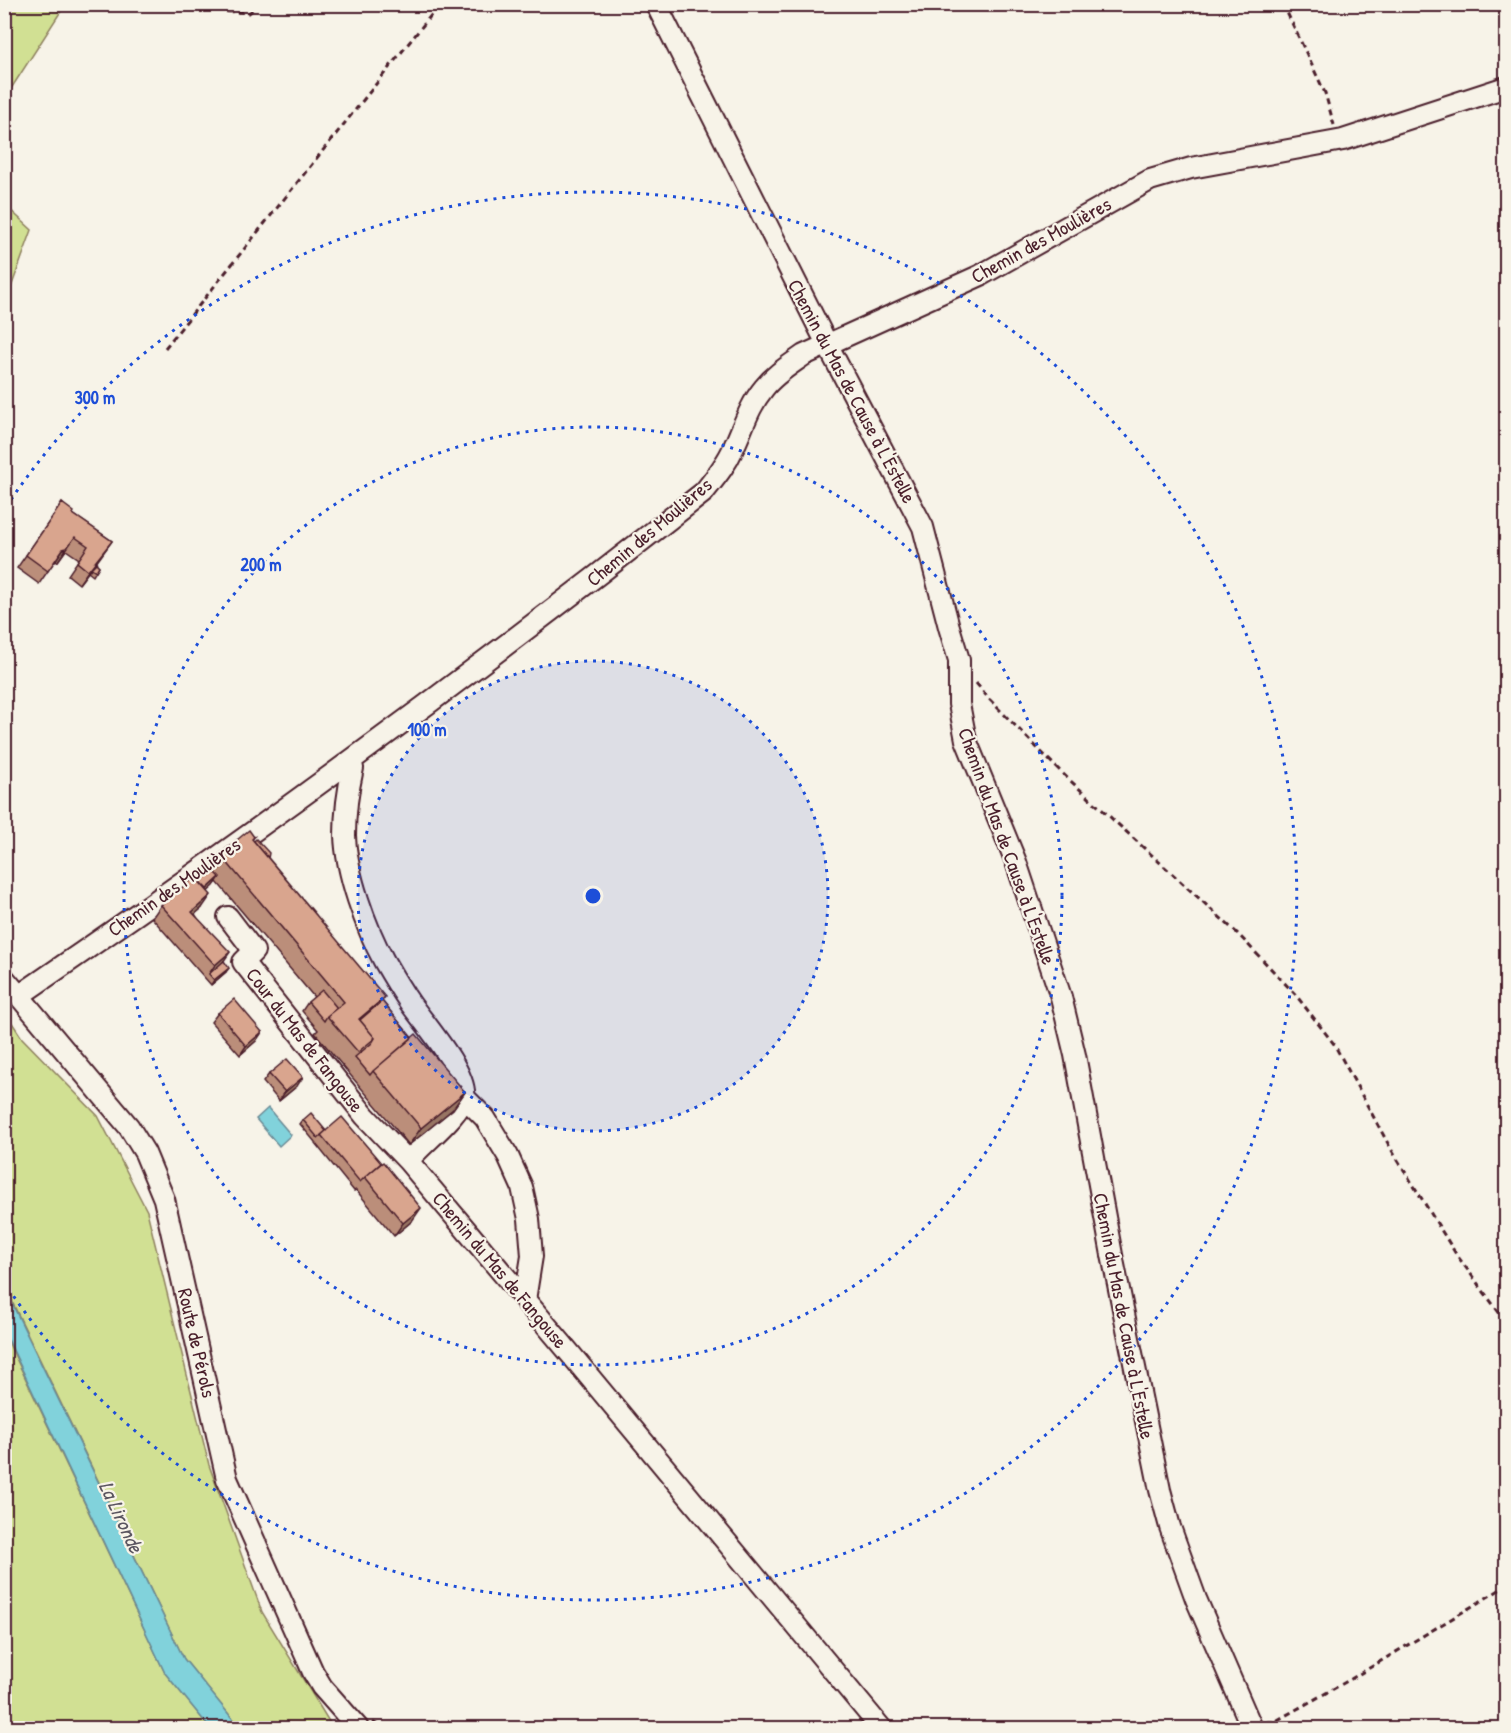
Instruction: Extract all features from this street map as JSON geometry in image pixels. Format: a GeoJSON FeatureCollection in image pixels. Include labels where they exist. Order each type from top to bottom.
{"type":"FeatureCollection","features":[{"type":"Feature","properties":{"kind":"street","name":"Chemin du Mas de Cause à L'Estelle"},"geometry":{"type":"LineString","coordinates":[[656,4],[826,344],[923,528],[959,660],[959,704],[966,740],[1019,872],[1061,998],[1075,1055],[1112,1255],[1160,1490],[1170,1527],[1196,1599],[1251,1726]]}},
{"type":"Feature","properties":{"kind":"street","name":"Chemin des Moulières"},"geometry":{"type":"LineString","coordinates":[[20,995],[349,762],[540,620],[705,492],[722,469],[754,401],[781,371],[804,355],[981,275],[1150,180],[1191,168],[1338,141],[1506,87]]}},
{"type":"Feature","properties":{"kind":"street"},"geometry":{"type":"LineString","coordinates":[[349,762],[353,768],[347,798],[345,837],[353,881],[368,928],[384,960],[411,1004],[438,1040],[459,1075],[464,1097],[485,1118],[508,1156],[522,1187],[529,1218],[532,1256],[525,1300]]}},
{"type":"Feature","properties":{"kind":"street","name":"Cour du Mas de Fangouse"},"geometry":{"type":"LineString","coordinates":[[228,917],[254,951],[243,962],[365,1116],[408,1161]]}},
{"type":"Feature","properties":{"kind":"street","name":"Route de Pérols"},"geometry":{"type":"LineString","coordinates":[[4,978],[129,1127],[145,1153],[164,1200],[227,1479],[312,1672],[358,1728]]}},
{"type":"Feature","properties":{"kind":"street"},"geometry":{"type":"LineString","coordinates":[[408,1161],[458,1111],[464,1097]]}},
{"type":"Feature","properties":{"kind":"street","name":"Chemin du Mas de Fangouse"},"geometry":{"type":"LineString","coordinates":[[408,1161],[881,1728]]}},
{"type":"Feature","properties":{"kind":"path"},"geometry":{"type":"LineString","coordinates":[[196,4],[220,11],[249,14],[259,4]]}},
{"type":"Feature","properties":{"kind":"path"},"geometry":{"type":"LineString","coordinates":[[165,348],[440,4]]}},
{"type":"Feature","properties":{"kind":"path"},"geometry":{"type":"LineString","coordinates":[[1283,4],[1325,93],[1338,141]]}},
{"type":"Feature","properties":{"kind":"path"},"geometry":{"type":"LineString","coordinates":[[959,660],[980,689],[1026,737],[1237,933],[1295,994],[1334,1044],[1391,1149],[1456,1254],[1506,1322]]}},
{"type":"Feature","properties":{"kind":"path"},"geometry":{"type":"LineString","coordinates":[[1251,1726],[1274,1722],[1351,1679],[1506,1586]]}},
{"type":"Feature","properties":{"kind":"green space"},"geometry":{"type":"Polygon","coordinates":[[[4,5],[65,5],[5,98],[4,5]]]}},
{"type":"Feature","properties":{"kind":"green space"},"geometry":{"type":"Polygon","coordinates":[[[5,205],[32,230],[5,304],[5,205]]]}},
{"type":"Feature","properties":{"kind":"green space"},"geometry":{"type":"Polygon","coordinates":[[[5,1012],[22,1038],[98,1116],[147,1211],[209,1465],[262,1612],[333,1728],[240,1728],[184,1659],[5,1287],[5,1012]]]}},
{"type":"Feature","properties":{"kind":"green space"},"geometry":{"type":"Polygon","coordinates":[[[4,1333],[165,1673],[210,1728],[5,1728],[4,1333]]]}},
{"type":"Feature","properties":{"kind":"water"},"geometry":{"type":"Polygon","coordinates":[[[268,1108],[291,1135],[279,1146],[256,1119],[268,1108]]]}},
{"type":"Feature","properties":{"kind":"water"},"geometry":{"type":"Polygon","coordinates":[[[4,1287],[184,1659],[240,1728],[210,1728],[165,1673],[5,1333],[4,1287]]]}},
{"type":"Feature","properties":{"kind":"building"},"geometry":{"type":"Polygon","coordinates":[[[62,503],[74,512],[73,514],[112,541],[88,571],[77,562],[88,546],[75,537],[67,548],[63,549],[48,571],[26,555],[62,503]]]}},
{"type":"Feature","properties":{"kind":"building"},"geometry":{"type":"Polygon","coordinates":[[[96,563],[99,566],[96,571],[91,568],[96,563]]]}},
{"type":"Feature","properties":{"kind":"building"},"geometry":{"type":"Polygon","coordinates":[[[249,830],[254,837],[252,839],[385,997],[359,1019],[375,1038],[358,1052],[327,1016],[344,1002],[220,854],[249,830]]]}},
{"type":"Feature","properties":{"kind":"building"},"geometry":{"type":"Polygon","coordinates":[[[256,839],[269,853],[268,858],[254,841],[256,839]]]}},
{"type":"Feature","properties":{"kind":"building"},"geometry":{"type":"Polygon","coordinates":[[[210,867],[220,877],[207,889],[196,878],[210,867]]]}},
{"type":"Feature","properties":{"kind":"building"},"geometry":{"type":"Polygon","coordinates":[[[195,877],[211,895],[192,912],[230,952],[215,965],[161,905],[195,877]]]}},
{"type":"Feature","properties":{"kind":"building"},"geometry":{"type":"Polygon","coordinates":[[[224,961],[229,968],[214,980],[209,974],[224,961]]]}},
{"type":"Feature","properties":{"kind":"building"},"geometry":{"type":"Polygon","coordinates":[[[322,990],[337,1008],[324,1021],[308,1002],[322,990]]]}},
{"type":"Feature","properties":{"kind":"building"},"geometry":{"type":"Polygon","coordinates":[[[234,999],[262,1032],[246,1046],[218,1013],[234,999]]]}},
{"type":"Feature","properties":{"kind":"building"},"geometry":{"type":"Polygon","coordinates":[[[382,1001],[412,1038],[370,1075],[355,1057],[375,1038],[360,1020],[382,1001]]]}},
{"type":"Feature","properties":{"kind":"building"},"geometry":{"type":"Polygon","coordinates":[[[416,1034],[465,1092],[421,1128],[373,1071],[416,1034]]]}},
{"type":"Feature","properties":{"kind":"building"},"geometry":{"type":"Polygon","coordinates":[[[287,1059],[303,1077],[285,1092],[269,1074],[287,1059]]]}},
{"type":"Feature","properties":{"kind":"building"},"geometry":{"type":"Polygon","coordinates":[[[311,1113],[326,1131],[318,1138],[303,1120],[311,1113]]]}},
{"type":"Feature","properties":{"kind":"building"},"geometry":{"type":"Polygon","coordinates":[[[342,1117],[381,1163],[360,1182],[321,1135],[342,1117]]]}},
{"type":"Feature","properties":{"kind":"building"},"geometry":{"type":"Polygon","coordinates":[[[383,1162],[421,1208],[403,1223],[365,1177],[383,1162]]]}},
{"type":"Feature","properties":{"kind":"water label","name":"La Lironde"},"geometry":{"type":"Point","coordinates":[121,1517]}}]}
